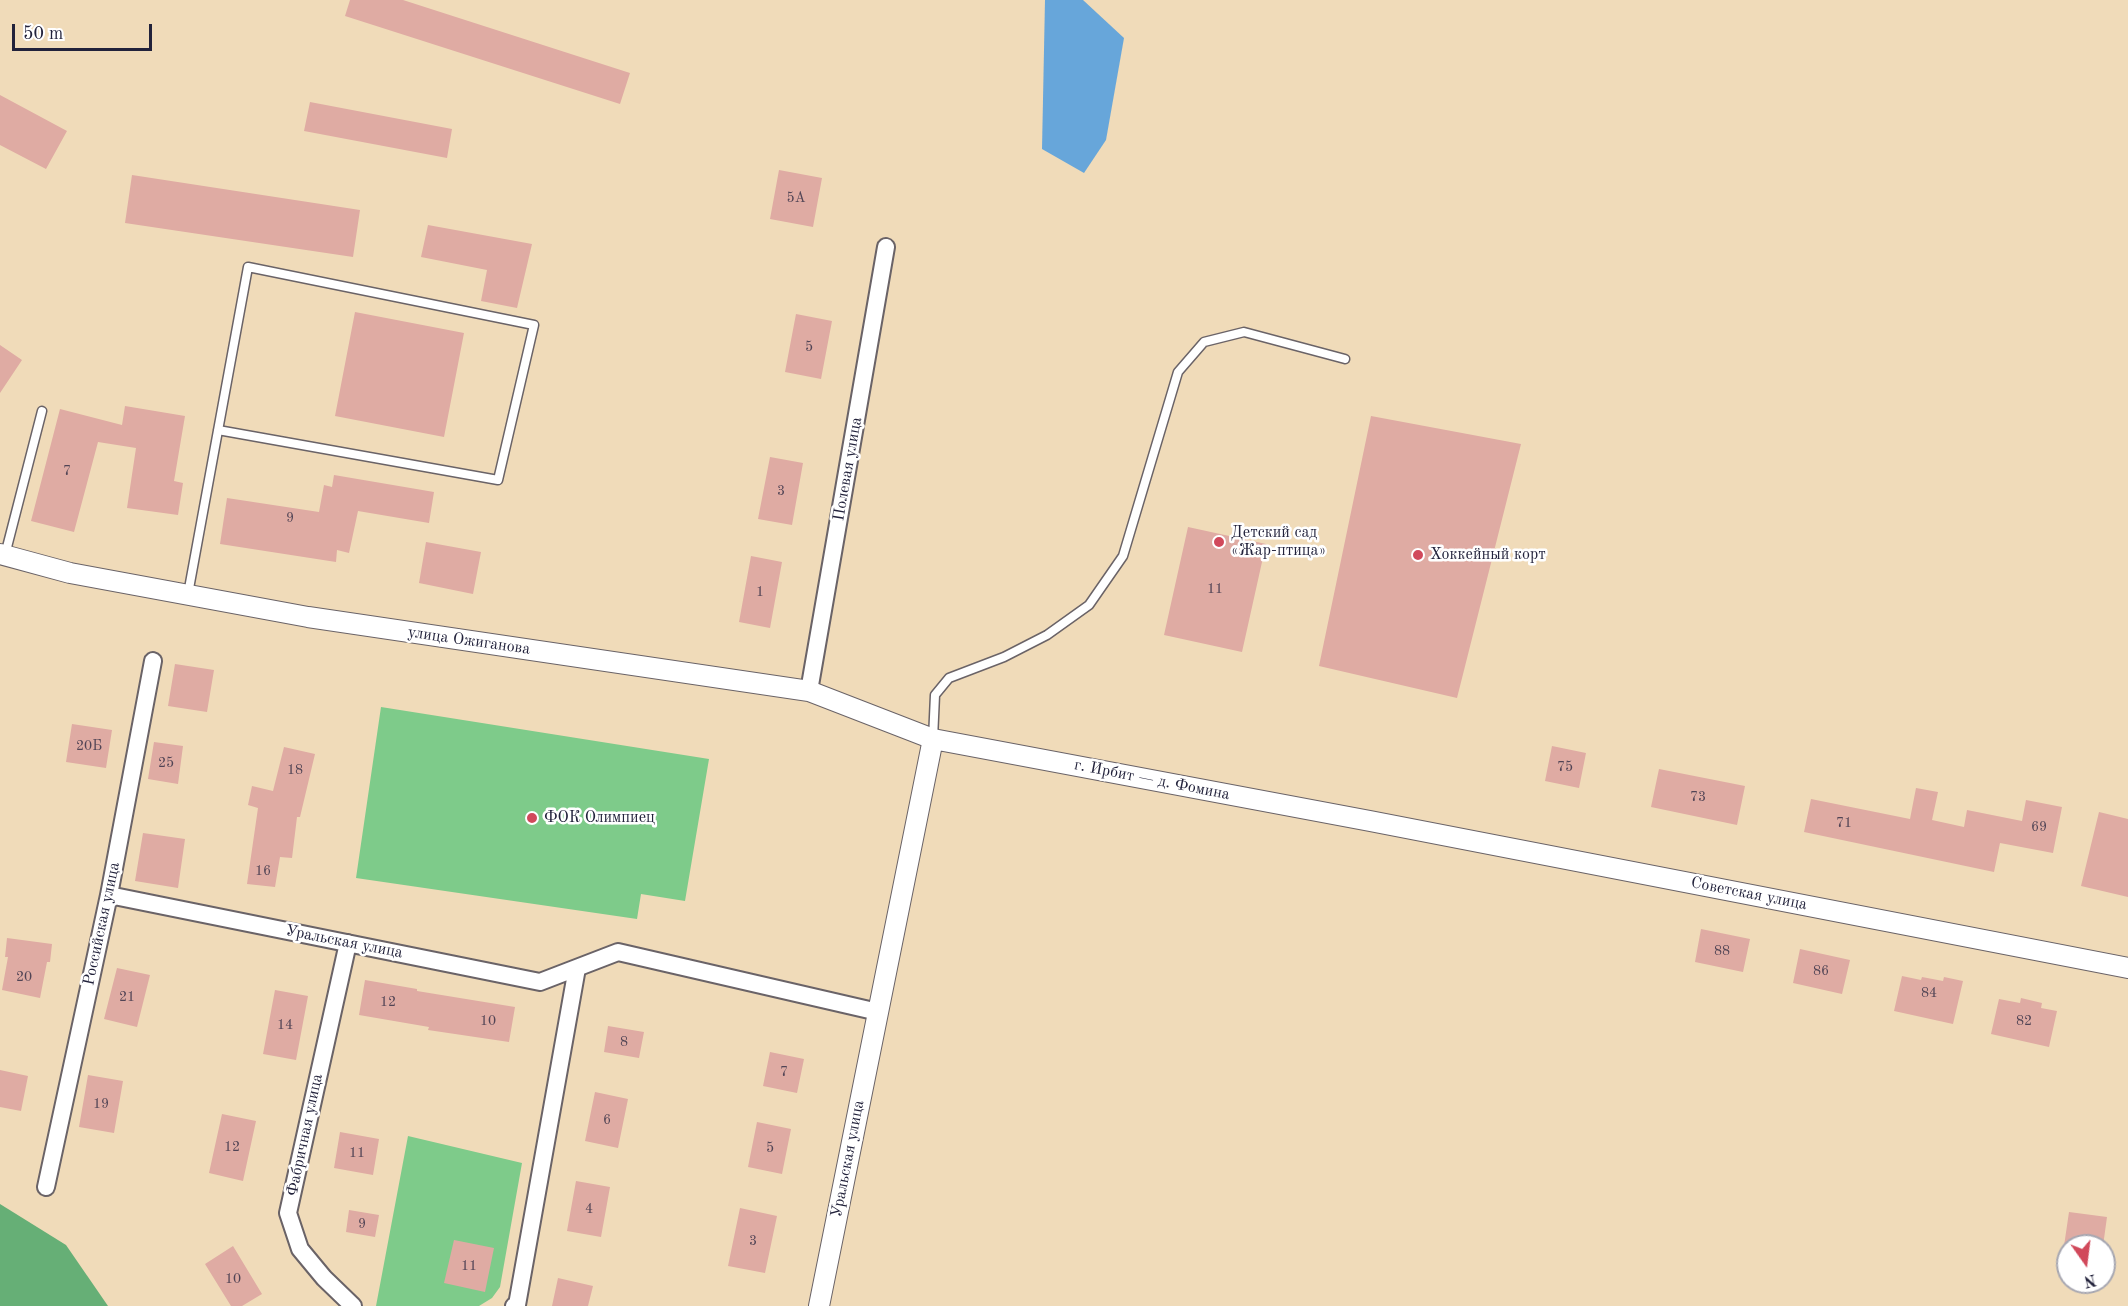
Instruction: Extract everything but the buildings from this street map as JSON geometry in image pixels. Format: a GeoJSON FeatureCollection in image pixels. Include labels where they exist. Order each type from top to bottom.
{"type":"FeatureCollection","features":[{"type":"Feature","properties":{"kind":"street","name":"Полевая улица"},"geometry":{"type":"LineString","coordinates":[[809,691],[886,247]]}},
{"type":"Feature","properties":{"kind":"street","name":"улица Ожиганова"},"geometry":{"type":"LineString","coordinates":[[2,555],[70,573],[308,617],[809,691],[933,739]]}},
{"type":"Feature","properties":{"kind":"street","name":"Российская улица"},"geometry":{"type":"LineString","coordinates":[[45,1187],[109,895],[153,661]]}},
{"type":"Feature","properties":{"kind":"street","name":"г. Ирбит — д. Фомина"},"geometry":{"type":"LineString","coordinates":[[933,739],[1371,821]]}},
{"type":"Feature","properties":{"kind":"street","name":"Уральская улица"},"geometry":{"type":"LineString","coordinates":[[819,1306],[933,739]]}},
{"type":"Feature","properties":{"kind":"street","name":"Советская улица"},"geometry":{"type":"LineString","coordinates":[[1371,821],[2128,968]]}},
{"type":"Feature","properties":{"kind":"street","name":"Уральская улица"},"geometry":{"type":"LineString","coordinates":[[109,895],[540,982],[618,952],[878,1012]]}},
{"type":"Feature","properties":{"kind":"street","name":"Фабричная улица"},"geometry":{"type":"LineString","coordinates":[[348,943],[288,1213],[300,1249],[324,1278],[353,1306]]}},
{"type":"Feature","properties":{"kind":"street"},"geometry":{"type":"LineString","coordinates":[[516,1306],[577,968]]}},
{"type":"Feature","properties":{"kind":"lane"},"geometry":{"type":"LineString","coordinates":[[188,594],[218,430],[248,267],[534,325],[498,480],[218,430]]}},
{"type":"Feature","properties":{"kind":"lane"},"geometry":{"type":"LineString","coordinates":[[933,739],[935,695],[950,678],[1004,657],[1047,635],[1089,605],[1124,556],[1178,372],[1204,342],[1244,332],[1345,359]]}},
{"type":"Feature","properties":{"kind":"lane"},"geometry":{"type":"LineString","coordinates":[[2,555],[42,411]]}},
{"type":"Feature","properties":{"kind":"green space","name":"ФОК Олимпиец"},"geometry":{"type":"Polygon","coordinates":[[[381,707],[709,759],[685,901],[641,894],[637,919],[356,878],[381,707]]]}},
{"type":"Feature","properties":{"kind":"green space"},"geometry":{"type":"Polygon","coordinates":[[[408,1136],[522,1163],[500,1287],[492,1298],[479,1306],[376,1306],[408,1136]]]}},
{"type":"Feature","properties":{"kind":"green space"},"geometry":{"type":"Polygon","coordinates":[[[0,1204],[66,1245],[108,1306],[0,1306],[0,1204]]]}},
{"type":"Feature","properties":{"kind":"water"},"geometry":{"type":"Polygon","coordinates":[[[1045,0],[1083,0],[1124,38],[1106,140],[1084,173],[1042,149],[1045,0]]]}},
{"type":"Feature","properties":{"kind":"place","name":"Детский сад «Жар-птица»"},"geometry":{"type":"Point","coordinates":[1219,542]}},
{"type":"Feature","properties":{"kind":"place","name":"Хоккейный корт"},"geometry":{"type":"Point","coordinates":[1418,555]}},
{"type":"Feature","properties":{"kind":"place","name":"ФОК Олимпиец"},"geometry":{"type":"Point","coordinates":[532,818]}}]}
